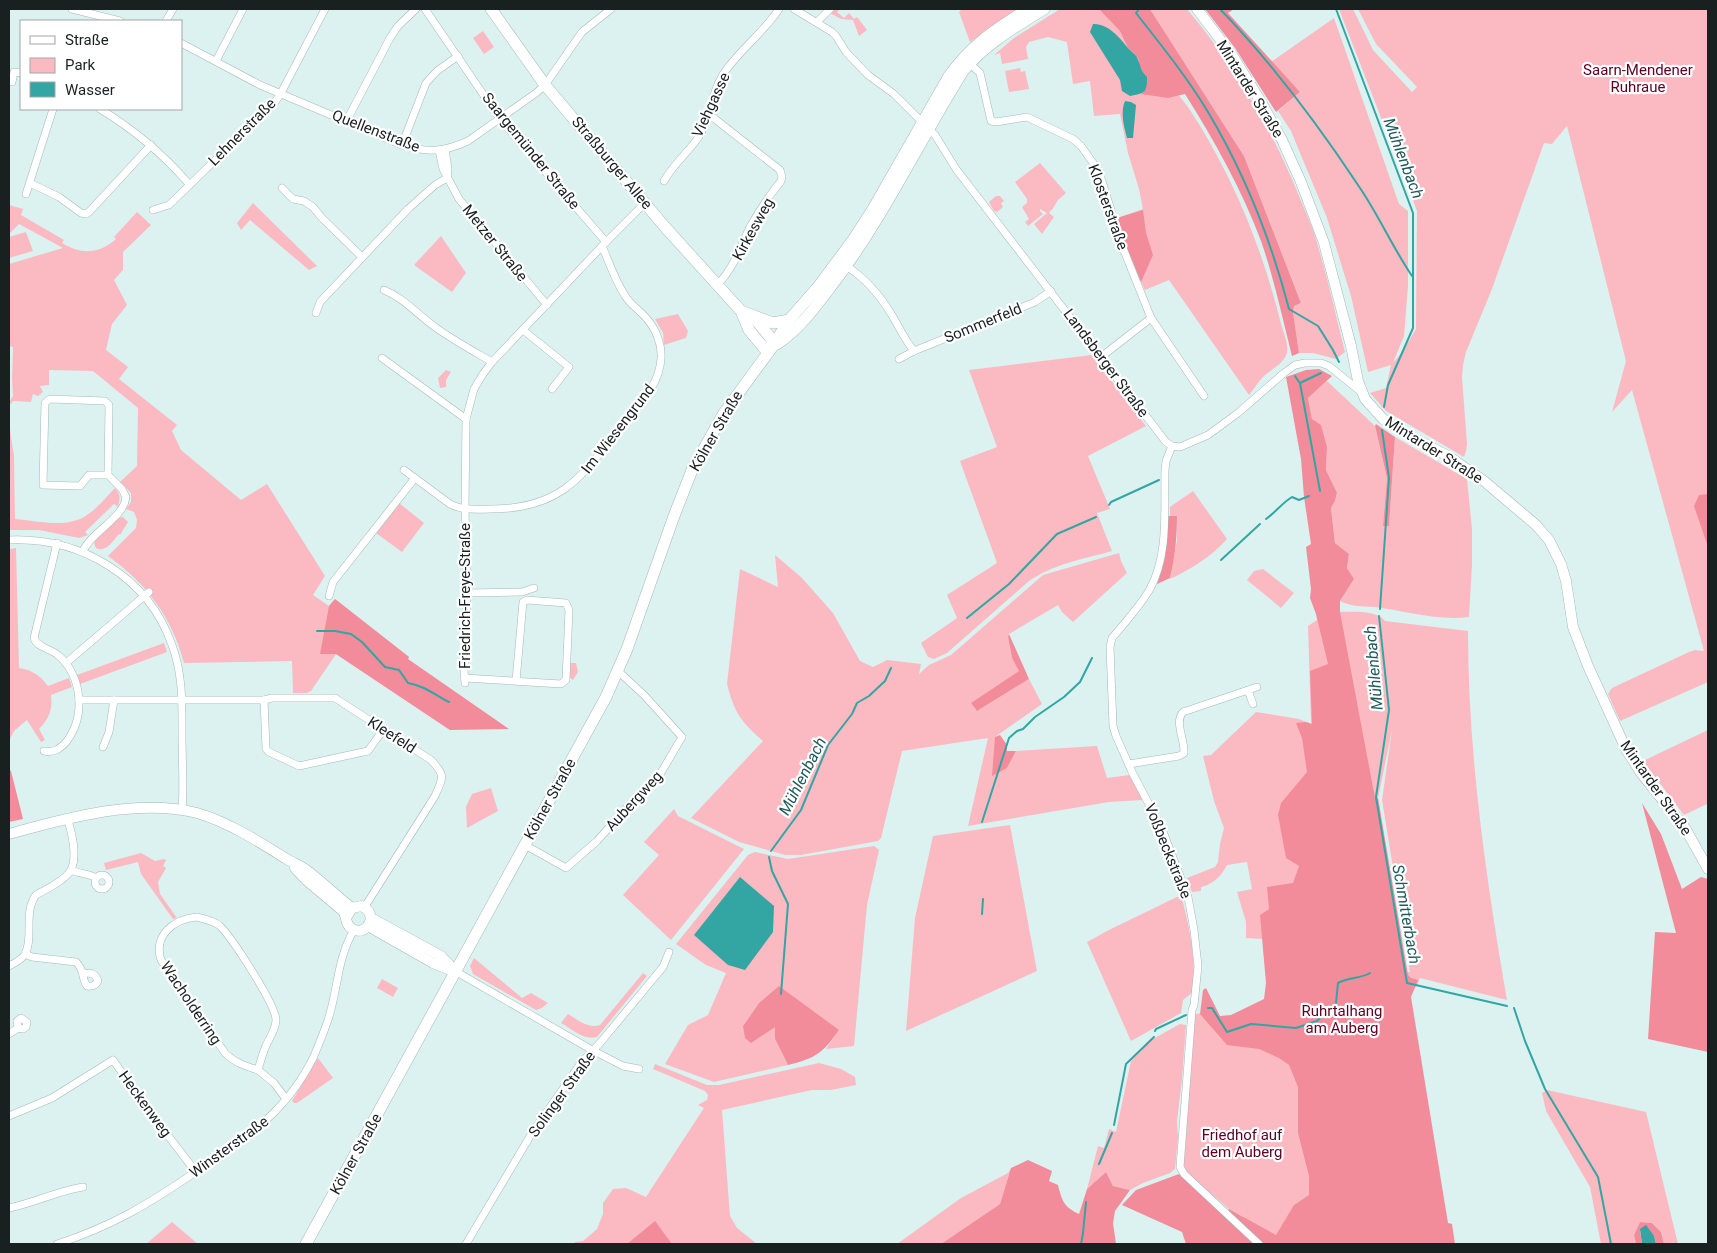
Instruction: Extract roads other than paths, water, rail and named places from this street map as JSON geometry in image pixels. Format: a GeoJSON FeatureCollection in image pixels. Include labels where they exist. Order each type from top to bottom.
{"type":"FeatureCollection","features":[{"type":"Feature","properties":{"kind":"main road","name":"Straßburger Allee"},"geometry":{"type":"LineString","coordinates":[[491,9],[545,85],[645,203],[741,311],[749,330],[770,349]]}},
{"type":"Feature","properties":{"kind":"main road"},"geometry":{"type":"LineString","coordinates":[[966,60],[984,38],[1028,9]]}},
{"type":"Feature","properties":{"kind":"main road"},"geometry":{"type":"LineString","coordinates":[[966,60],[1044,9]]}},
{"type":"Feature","properties":{"kind":"main road","name":"Mintarder Straße"},"geometry":{"type":"LineString","coordinates":[[1197,9],[1232,55],[1261,102],[1282,140],[1301,182],[1324,243],[1361,392],[1370,407],[1383,419],[1468,469],[1536,525],[1549,540],[1561,564],[1566,581],[1573,627],[1588,666],[1623,743],[1641,773],[1685,828],[1708,869]]}},
{"type":"Feature","properties":{"kind":"main road","name":"Kölner Straße"},"geometry":{"type":"LineString","coordinates":[[770,349],[792,333],[843,263],[873,209],[925,125],[949,76],[966,60]]}},
{"type":"Feature","properties":{"kind":"main road","name":"Kölner Straße"},"geometry":{"type":"LineString","coordinates":[[306,1244],[581,743],[618,671],[692,470],[724,413],[789,320],[843,263]]}},
{"type":"Feature","properties":{"kind":"main road","name":"Straßburger Allee"},"geometry":{"type":"LineString","coordinates":[[741,311],[752,316],[770,337],[770,349]]}},
{"type":"Feature","properties":{"kind":"main road"},"geometry":{"type":"LineString","coordinates":[[752,316],[773,323],[789,320]]}},
{"type":"Feature","properties":{"kind":"main road"},"geometry":{"type":"LineString","coordinates":[[9,834],[125,808],[182,810],[231,826],[288,860],[305,879],[349,912]]}},
{"type":"Feature","properties":{"kind":"main road"},"geometry":{"type":"LineString","coordinates":[[357,906],[364,908],[368,911],[369,922],[362,930],[354,930],[348,924],[349,912],[357,906]]}},
{"type":"Feature","properties":{"kind":"main road"},"geometry":{"type":"LineString","coordinates":[[369,922],[441,956],[455,971]]}},
{"type":"Feature","properties":{"kind":"street"},"geometry":{"type":"LineString","coordinates":[[72,9],[116,20]]}},
{"type":"Feature","properties":{"kind":"street"},"geometry":{"type":"LineString","coordinates":[[167,20],[174,9]]}},
{"type":"Feature","properties":{"kind":"street"},"geometry":{"type":"LineString","coordinates":[[216,61],[243,9]]}},
{"type":"Feature","properties":{"kind":"street","name":"Lehnerstraße"},"geometry":{"type":"LineString","coordinates":[[153,210],[169,205],[275,102],[325,9]]}},
{"type":"Feature","properties":{"kind":"street"},"geometry":{"type":"LineString","coordinates":[[347,120],[390,38],[398,26],[416,9]]}},
{"type":"Feature","properties":{"kind":"street","name":"Saargemünder Straße"},"geometry":{"type":"LineString","coordinates":[[426,9],[500,118],[604,244]]}},
{"type":"Feature","properties":{"kind":"street","name":"Quellenstraße"},"geometry":{"type":"LineString","coordinates":[[182,44],[260,85],[347,120],[402,145],[418,150],[442,150],[457,146],[468,140],[545,85],[582,32],[611,9]]}},
{"type":"Feature","properties":{"kind":"street","name":"Viehgasse"},"geometry":{"type":"LineString","coordinates":[[664,180],[671,168],[699,137],[723,74],[771,21],[779,9]]}},
{"type":"Feature","properties":{"kind":"street","name":"Landsberger Straße"},"geometry":{"type":"LineString","coordinates":[[794,9],[817,22],[836,36],[846,52],[868,75],[894,94],[935,135],[956,169],[1166,442],[1172,446]]}},
{"type":"Feature","properties":{"kind":"street"},"geometry":{"type":"LineString","coordinates":[[817,22],[830,9]]}},
{"type":"Feature","properties":{"kind":"street"},"geometry":{"type":"LineString","coordinates":[[402,145],[426,84],[437,71],[458,56]]}},
{"type":"Feature","properties":{"kind":"street","name":"Klosterstraße"},"geometry":{"type":"LineString","coordinates":[[966,60],[980,73],[991,121],[996,122],[1027,116],[1073,140],[1089,156],[1102,181],[1121,243],[1151,318],[1204,396]]}},
{"type":"Feature","properties":{"kind":"street"},"geometry":{"type":"LineString","coordinates":[[12,82],[14,72],[20,73]]}},
{"type":"Feature","properties":{"kind":"street"},"geometry":{"type":"LineString","coordinates":[[26,194],[53,110]]}},
{"type":"Feature","properties":{"kind":"street"},"geometry":{"type":"LineString","coordinates":[[102,110],[135,131],[189,184]]}},
{"type":"Feature","properties":{"kind":"street","name":"Kirkesweg"},"geometry":{"type":"LineString","coordinates":[[708,116],[722,124],[780,170],[782,177],[781,182],[763,204],[728,274],[717,285]]}},
{"type":"Feature","properties":{"kind":"street"},"geometry":{"type":"LineString","coordinates":[[30,183],[59,197],[86,214],[90,212],[151,145]]}},
{"type":"Feature","properties":{"kind":"street","name":"Metzer Straße"},"geometry":{"type":"LineString","coordinates":[[442,150],[443,169],[459,199],[547,305]]}},
{"type":"Feature","properties":{"kind":"street"},"geometry":{"type":"LineString","coordinates":[[316,313],[320,302],[408,209],[435,185],[447,178]]}},
{"type":"Feature","properties":{"kind":"street"},"geometry":{"type":"LineString","coordinates":[[282,188],[293,199],[304,201],[313,207],[362,257]]}},
{"type":"Feature","properties":{"kind":"street","name":"Friedrich-Freye-Straße"},"geometry":{"type":"LineString","coordinates":[[516,681],[465,680],[467,593],[465,509],[466,419],[474,389],[492,362],[645,203]]}},
{"type":"Feature","properties":{"kind":"street","name":"Im Wiesengrund"},"geometry":{"type":"LineString","coordinates":[[465,509],[522,507],[552,498],[584,473],[642,402],[655,382],[660,369],[659,342],[648,319],[629,303],[622,292],[604,244]]}},
{"type":"Feature","properties":{"kind":"street"},"geometry":{"type":"LineString","coordinates":[[843,263],[860,275],[876,292],[893,317],[906,342],[914,351]]}},
{"type":"Feature","properties":{"kind":"street"},"geometry":{"type":"LineString","coordinates":[[384,290],[397,295],[436,328],[492,362]]}},
{"type":"Feature","properties":{"kind":"street","name":"Sommerfeld"},"geometry":{"type":"LineString","coordinates":[[898,359],[1035,302],[1051,291]]}},
{"type":"Feature","properties":{"kind":"street"},"geometry":{"type":"LineString","coordinates":[[1101,356],[1151,318]]}},
{"type":"Feature","properties":{"kind":"street"},"geometry":{"type":"LineString","coordinates":[[523,330],[569,367],[552,388]]}},
{"type":"Feature","properties":{"kind":"street"},"geometry":{"type":"LineString","coordinates":[[382,358],[466,419]]}},
{"type":"Feature","properties":{"kind":"street"},"geometry":{"type":"LineString","coordinates":[[1172,446],[1180,447],[1208,435],[1238,413],[1295,365],[1305,362],[1329,366],[1361,392]]}},
{"type":"Feature","properties":{"kind":"street"},"geometry":{"type":"LineString","coordinates":[[1339,374],[1356,372]]}},
{"type":"Feature","properties":{"kind":"street"},"geometry":{"type":"LineString","coordinates":[[83,551],[86,544],[120,511],[126,501],[125,493],[108,475],[109,405],[105,401],[47,401],[45,404],[43,485],[80,486],[89,475],[108,475]]}},
{"type":"Feature","properties":{"kind":"street","name":"Voßbeckstraße"},"geometry":{"type":"LineString","coordinates":[[1172,446],[1166,461],[1165,470],[1163,540],[1160,564],[1150,590],[1112,638],[1110,647],[1113,726],[1129,764],[1162,829],[1188,897],[1194,930],[1198,978],[1192,1010],[1180,1167],[1184,1174],[1259,1244]]}},
{"type":"Feature","properties":{"kind":"street","name":"Friedrich-Freye-Straße"},"geometry":{"type":"LineString","coordinates":[[404,470],[450,504],[465,509]]}},
{"type":"Feature","properties":{"kind":"street"},"geometry":{"type":"LineString","coordinates":[[329,596],[333,582],[414,478]]}},
{"type":"Feature","properties":{"kind":"street"},"geometry":{"type":"LineString","coordinates":[[9,540],[39,540],[83,551],[114,569],[146,594],[173,646],[181,682],[182,810]]}},
{"type":"Feature","properties":{"kind":"street"},"geometry":{"type":"LineString","coordinates":[[44,750],[51,752],[58,750],[66,742],[78,714],[79,700],[75,680],[66,663],[48,648],[38,644],[34,638],[57,544]]}},
{"type":"Feature","properties":{"kind":"street"},"geometry":{"type":"LineString","coordinates":[[467,593],[522,592],[534,588]]}},
{"type":"Feature","properties":{"kind":"street"},"geometry":{"type":"LineString","coordinates":[[66,663],[146,594]]}},
{"type":"Feature","properties":{"kind":"street"},"geometry":{"type":"LineString","coordinates":[[527,600],[566,603],[570,610],[566,680],[561,684],[516,681],[523,602],[527,600]]}},
{"type":"Feature","properties":{"kind":"street","name":"Aubergweg"},"geometry":{"type":"LineString","coordinates":[[525,845],[566,868],[597,841],[629,805],[659,776],[682,737],[644,695],[618,671]]}},
{"type":"Feature","properties":{"kind":"street"},"geometry":{"type":"LineString","coordinates":[[1129,764],[1180,756],[1184,753],[1179,720],[1183,712],[1258,686]]}},
{"type":"Feature","properties":{"kind":"street"},"geometry":{"type":"LineString","coordinates":[[1248,690],[1253,704]]}},
{"type":"Feature","properties":{"kind":"street","name":"Kleefeld"},"geometry":{"type":"LineString","coordinates":[[79,700],[182,701],[335,698],[431,760],[442,771],[443,776],[429,808],[419,819],[364,908]]}},
{"type":"Feature","properties":{"kind":"street"},"geometry":{"type":"LineString","coordinates":[[103,747],[109,732],[114,700]]}},
{"type":"Feature","properties":{"kind":"street"},"geometry":{"type":"LineString","coordinates":[[264,700],[266,749],[296,766],[368,751],[383,730]]}},
{"type":"Feature","properties":{"kind":"street"},"geometry":{"type":"LineString","coordinates":[[9,966],[25,954],[31,902],[36,895],[64,878],[71,870],[74,842],[68,820]]}},
{"type":"Feature","properties":{"kind":"street"},"geometry":{"type":"LineString","coordinates":[[71,870],[96,878]]}},
{"type":"Feature","properties":{"kind":"street","name":"Wacholderring"},"geometry":{"type":"LineString","coordinates":[[258,1070],[276,1021],[273,1010],[254,974],[218,925],[197,917],[177,922],[161,937],[158,945],[161,960],[232,1060],[258,1070],[274,1083],[286,1099]]}},
{"type":"Feature","properties":{"kind":"street","name":"Winsterstraße"},"geometry":{"type":"LineString","coordinates":[[57,1244],[81,1237],[122,1219],[161,1196],[253,1133],[286,1099],[301,1080],[314,1056],[328,1020],[341,960],[354,930]]}},
{"type":"Feature","properties":{"kind":"street","name":"Solinger Straße"},"geometry":{"type":"LineString","coordinates":[[466,1244],[546,1112],[592,1050],[600,1043],[663,967],[669,952]]}},
{"type":"Feature","properties":{"kind":"street"},"geometry":{"type":"LineString","coordinates":[[25,954],[32,957],[71,960],[78,964],[84,973]]}},
{"type":"Feature","properties":{"kind":"street"},"geometry":{"type":"LineString","coordinates":[[455,971],[592,1050],[623,1066],[640,1068]]}},
{"type":"Feature","properties":{"kind":"street"},"geometry":{"type":"LineString","coordinates":[[9,1034],[18,1028]]}},
{"type":"Feature","properties":{"kind":"street","name":"Heckenweg"},"geometry":{"type":"LineString","coordinates":[[9,1116],[52,1098],[114,1060],[149,1111],[196,1172]]}},
{"type":"Feature","properties":{"kind":"street"},"geometry":{"type":"LineString","coordinates":[[9,1208],[83,1187]]}},
{"type":"Feature","properties":{"kind":"water"},"geometry":{"type":"Polygon","coordinates":[[[1093,24],[1104,26],[1113,32],[1136,57],[1147,77],[1146,89],[1144,91],[1130,96],[1122,91],[1120,80],[1090,32],[1093,24]]]}},
{"type":"Feature","properties":{"kind":"water"},"geometry":{"type":"Polygon","coordinates":[[[1125,101],[1136,105],[1133,138],[1127,138],[1125,129],[1123,115],[1125,101]]]}},
{"type":"Feature","properties":{"kind":"water"},"geometry":{"type":"Polygon","coordinates":[[[740,877],[774,906],[773,932],[745,970],[728,965],[694,935],[740,877]]]}},
{"type":"Feature","properties":{"kind":"water"},"geometry":{"type":"Polygon","coordinates":[[[1646,1225],[1654,1236],[1656,1244],[1642,1244],[1640,1229],[1646,1225]]]}},
{"type":"Feature","properties":{"kind":"waterway"},"geometry":{"type":"LineString","coordinates":[[1139,9],[1136,13],[1191,86],[1234,159],[1256,208],[1274,258],[1289,309],[1318,326],[1339,362]]}},
{"type":"Feature","properties":{"kind":"waterway"},"geometry":{"type":"LineString","coordinates":[[1220,9],[1258,51],[1328,141],[1367,199],[1412,276]]}},
{"type":"Feature","properties":{"kind":"waterway","name":"Mühlenbach"},"geometry":{"type":"LineString","coordinates":[[1336,9],[1413,213],[1413,328],[1388,385],[1384,407]]}},
{"type":"Feature","properties":{"kind":"waterway"},"geometry":{"type":"LineString","coordinates":[[1320,491],[1300,383],[1321,373]]}},
{"type":"Feature","properties":{"kind":"waterway","name":"Mühlenbach"},"geometry":{"type":"LineString","coordinates":[[1295,376],[1299,382]]}},
{"type":"Feature","properties":{"kind":"waterway","name":"Mühlenbach"},"geometry":{"type":"LineString","coordinates":[[1380,609],[1389,478],[1382,430]]}},
{"type":"Feature","properties":{"kind":"waterway","name":"Mühlenbach"},"geometry":{"type":"LineString","coordinates":[[1109,505],[1111,502],[1159,480]]}},
{"type":"Feature","properties":{"kind":"waterway"},"geometry":{"type":"LineString","coordinates":[[1266,519],[1292,497],[1299,500],[1309,496]]}},
{"type":"Feature","properties":{"kind":"waterway","name":"Mühlenbach"},"geometry":{"type":"LineString","coordinates":[[967,618],[1009,584],[1057,534],[1096,517]]}},
{"type":"Feature","properties":{"kind":"waterway"},"geometry":{"type":"LineString","coordinates":[[1221,560],[1260,524]]}},
{"type":"Feature","properties":{"kind":"waterway","name":"Schmitterbach"},"geometry":{"type":"LineString","coordinates":[[1379,616],[1389,710],[1376,797],[1407,983],[1507,1006]]}},
{"type":"Feature","properties":{"kind":"waterway"},"geometry":{"type":"LineString","coordinates":[[317,631],[335,631],[351,634],[362,642],[385,667],[399,670],[408,683],[425,688],[449,702]]}},
{"type":"Feature","properties":{"kind":"waterway"},"geometry":{"type":"LineString","coordinates":[[982,822],[1009,738],[1064,697],[1080,682],[1092,658]]}},
{"type":"Feature","properties":{"kind":"waterway","name":"Mühlenbach"},"geometry":{"type":"LineString","coordinates":[[771,851],[801,810],[828,745],[852,714],[857,703],[869,696],[885,681],[891,668]]}},
{"type":"Feature","properties":{"kind":"waterway","name":"Mühlenbach"},"geometry":{"type":"LineString","coordinates":[[769,857],[772,871],[788,904],[781,994]]}},
{"type":"Feature","properties":{"kind":"waterway"},"geometry":{"type":"LineString","coordinates":[[982,914],[983,899]]}},
{"type":"Feature","properties":{"kind":"waterway"},"geometry":{"type":"LineString","coordinates":[[1208,1008],[1212,1008],[1227,1032],[1251,1024],[1296,1028],[1317,1021],[1336,1003],[1338,983],[1370,973]]}},
{"type":"Feature","properties":{"kind":"waterway","name":"Schmitterbach"},"geometry":{"type":"LineString","coordinates":[[1514,1008],[1525,1041],[1545,1089],[1598,1177],[1611,1244]]}},
{"type":"Feature","properties":{"kind":"waterway"},"geometry":{"type":"LineString","coordinates":[[1155,1031],[1186,1015]]}},
{"type":"Feature","properties":{"kind":"waterway"},"geometry":{"type":"LineString","coordinates":[[1114,1125],[1126,1064],[1154,1037]]}},
{"type":"Feature","properties":{"kind":"waterway"},"geometry":{"type":"LineString","coordinates":[[1099,1164],[1112,1133]]}},
{"type":"Feature","properties":{"kind":"waterway"},"geometry":{"type":"LineString","coordinates":[[1081,1244],[1086,1202]]}},
{"type":"Feature","properties":{"kind":"park label","name":"Saarn-Mendener Ruhraue"},"geometry":{"type":"Point","coordinates":[1638,78]}},
{"type":"Feature","properties":{"kind":"park label","name":"Ruhrtalhang am Auberg"},"geometry":{"type":"Point","coordinates":[1342,1020]}},
{"type":"Feature","properties":{"kind":"park label","name":"Friedhof auf dem Auberg"},"geometry":{"type":"Point","coordinates":[1242,1144]}}]}
